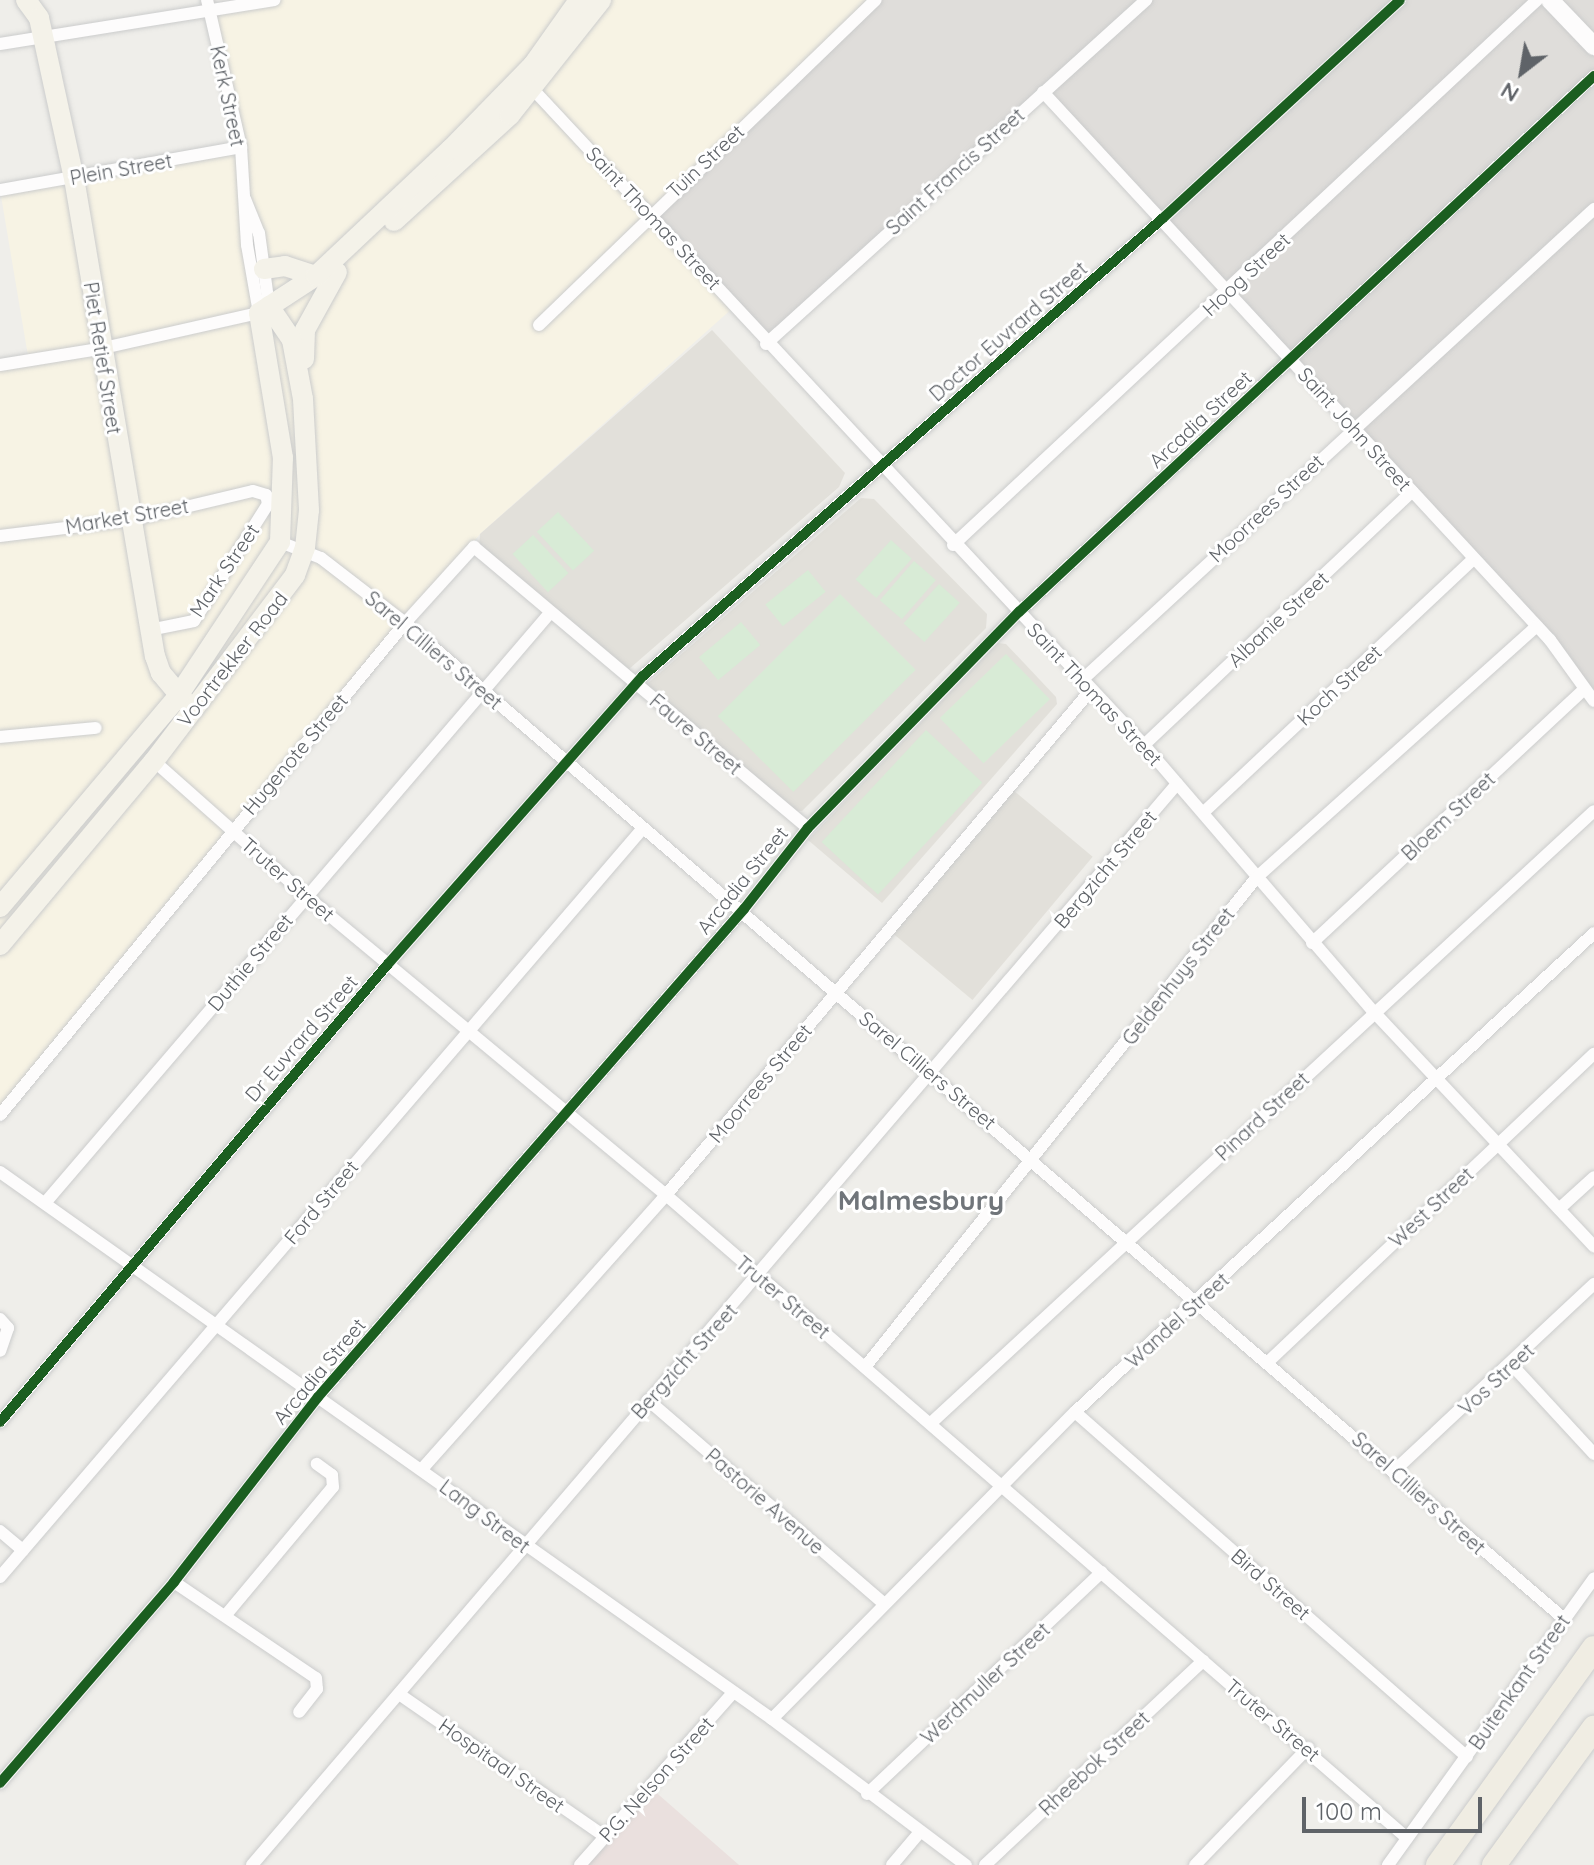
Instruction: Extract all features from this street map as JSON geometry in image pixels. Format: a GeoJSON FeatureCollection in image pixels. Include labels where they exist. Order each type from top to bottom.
{"type":"FeatureCollection","features":[{"type":"Feature","properties":{"kind":"highway"},"geometry":{"type":"LineString","coordinates":[[1438,1865],[1594,1648]]}},
{"type":"Feature","properties":{"kind":"highway"},"geometry":{"type":"LineString","coordinates":[[1494,1865],[1594,1728]]}},
{"type":"Feature","properties":{"kind":"main road","name":"Piet Retief Street"},"geometry":{"type":"LineString","coordinates":[[26,0],[44,37],[74,178],[99,349],[149,630],[161,673],[185,702]]}},
{"type":"Feature","properties":{"kind":"main road"},"geometry":{"type":"LineString","coordinates":[[527,83],[579,0]]}},
{"type":"Feature","properties":{"kind":"main road"},"geometry":{"type":"LineString","coordinates":[[280,542],[283,458],[266,316],[326,274],[527,83],[601,0]]}},
{"type":"Feature","properties":{"kind":"main road"},"geometry":{"type":"LineString","coordinates":[[1550,0],[1594,46]]}},
{"type":"Feature","properties":{"kind":"main road"},"geometry":{"type":"LineString","coordinates":[[1566,0],[1594,31]]}},
{"type":"Feature","properties":{"kind":"main road"},"geometry":{"type":"LineString","coordinates":[[264,269],[285,266],[326,274]]}},
{"type":"Feature","properties":{"kind":"main road"},"geometry":{"type":"LineString","coordinates":[[303,399],[305,330],[326,274]]}},
{"type":"Feature","properties":{"kind":"main road","name":"Voortrekker Road"},"geometry":{"type":"LineString","coordinates":[[0,907],[269,614],[295,575],[305,548],[309,491],[303,399],[292,340],[266,316]]}},
{"type":"Feature","properties":{"kind":"main road","name":"Voortrekker Road"},"geometry":{"type":"LineString","coordinates":[[0,945],[154,761],[185,702],[280,542]]}},
{"type":"Feature","properties":{"kind":"street"},"geometry":{"type":"LineString","coordinates":[[0,44],[207,4],[274,0]]}},
{"type":"Feature","properties":{"kind":"street","name":"Tuin Street"},"geometry":{"type":"LineString","coordinates":[[539,325],[650,213],[876,0]]}},
{"type":"Feature","properties":{"kind":"street","name":"Saint Francis Street"},"geometry":{"type":"LineString","coordinates":[[766,344],[1146,0]]}},
{"type":"Feature","properties":{"kind":"street","name":"Doctor Euvrard Street"},"geometry":{"type":"LineString","coordinates":[[636,683],[1162,219],[1400,0]]}},
{"type":"Feature","properties":{"kind":"street","name":"Hoog Street"},"geometry":{"type":"LineString","coordinates":[[953,545],[1537,0]]}},
{"type":"Feature","properties":{"kind":"street","name":"Kerk Street"},"geometry":{"type":"LineString","coordinates":[[207,4],[241,147],[242,192],[266,316]]}},
{"type":"Feature","properties":{"kind":"street","name":"Arcadia Street"},"geometry":{"type":"LineString","coordinates":[[0,1783],[174,1582],[318,1397],[744,909],[808,828],[1019,612],[1594,76]]}},
{"type":"Feature","properties":{"kind":"street","name":"Saint Thomas Street"},"geometry":{"type":"LineString","coordinates":[[527,83],[953,545],[1205,811],[1256,878],[1312,943],[1594,1246]]}},
{"type":"Feature","properties":{"kind":"street","name":"Saint John Street"},"geometry":{"type":"LineString","coordinates":[[1043,92],[1536,627],[1594,701]]}},
{"type":"Feature","properties":{"kind":"street","name":"Plein Street"},"geometry":{"type":"LineString","coordinates":[[0,190],[241,147]]}},
{"type":"Feature","properties":{"kind":"street","name":"Kerk Street"},"geometry":{"type":"LineString","coordinates":[[242,192],[254,213],[264,269],[266,316]]}},
{"type":"Feature","properties":{"kind":"street","name":"Moorrees Street"},"geometry":{"type":"LineString","coordinates":[[1082,680],[1354,426],[1594,209]]}},
{"type":"Feature","properties":{"kind":"street"},"geometry":{"type":"LineString","coordinates":[[0,365],[266,316]]}},
{"type":"Feature","properties":{"kind":"street","name":"Market Street"},"geometry":{"type":"LineString","coordinates":[[0,536],[131,520],[253,491]]}},
{"type":"Feature","properties":{"kind":"street","name":"Mark Street"},"geometry":{"type":"LineString","coordinates":[[149,630],[194,621],[268,504],[266,495],[253,491]]}},
{"type":"Feature","properties":{"kind":"street","name":"Albanie Street"},"geometry":{"type":"LineString","coordinates":[[1144,745],[1412,492]]}},
{"type":"Feature","properties":{"kind":"street","name":"Sarel Cilliers Street"},"geometry":{"type":"LineString","coordinates":[[280,542],[305,548],[405,623],[643,828],[744,909],[1563,1618]]}},
{"type":"Feature","properties":{"kind":"street","name":"Faure Street"},"geometry":{"type":"LineString","coordinates":[[474,547],[808,828]]}},
{"type":"Feature","properties":{"kind":"street","name":"Hugenote Street"},"geometry":{"type":"LineString","coordinates":[[0,1115],[232,829],[405,623],[474,547]]}},
{"type":"Feature","properties":{"kind":"street","name":"Koch Street"},"geometry":{"type":"LineString","coordinates":[[1205,811],[1473,559]]}},
{"type":"Feature","properties":{"kind":"street","name":"Duthie Street"},"geometry":{"type":"LineString","coordinates":[[45,1203],[550,613]]}},
{"type":"Feature","properties":{"kind":"street","name":"Geldenhuys Street"},"geometry":{"type":"LineString","coordinates":[[865,1367],[1256,878],[1536,627]]}},
{"type":"Feature","properties":{"kind":"street","name":"Dr Euvrard Street"},"geometry":{"type":"LineString","coordinates":[[0,1422],[388,964],[636,683]]}},
{"type":"Feature","properties":{"kind":"street","name":"Bloem Street"},"geometry":{"type":"LineString","coordinates":[[1312,943],[1584,689]]}},
{"type":"Feature","properties":{"kind":"street","name":"Moorrees Street"},"geometry":{"type":"LineString","coordinates":[[422,1469],[666,1195],[1091,690]]}},
{"type":"Feature","properties":{"kind":"street"},"geometry":{"type":"LineString","coordinates":[[0,737],[96,728]]}},
{"type":"Feature","properties":{"kind":"street","name":"Truter Street"},"geometry":{"type":"LineString","coordinates":[[154,761],[306,896],[666,1195],[1203,1661],[1308,1748],[1407,1838]]}},
{"type":"Feature","properties":{"kind":"street","name":"Bergzicht Street"},"geometry":{"type":"LineString","coordinates":[[252,1865],[526,1547],[648,1400],[759,1278],[1177,784]]}},
{"type":"Feature","properties":{"kind":"street","name":"Pinard Street"},"geometry":{"type":"LineString","coordinates":[[931,1423],[1129,1242],[1373,1011],[1594,811]]}},
{"type":"Feature","properties":{"kind":"street","name":"Ford Street"},"geometry":{"type":"LineString","coordinates":[[0,1577],[217,1327],[468,1028],[643,828]]}},
{"type":"Feature","properties":{"kind":"street","name":"Wandel Street"},"geometry":{"type":"LineString","coordinates":[[772,1719],[882,1602],[1075,1412],[1594,933]]}},
{"type":"Feature","properties":{"kind":"street","name":"West Street"},"geometry":{"type":"LineString","coordinates":[[1269,1361],[1594,1054]]}},
{"type":"Feature","properties":{"kind":"street","name":"Lang Street"},"geometry":{"type":"LineString","coordinates":[[0,1172],[422,1469],[732,1694],[772,1719],[867,1794],[966,1865]]}},
{"type":"Feature","properties":{"kind":"street"},"geometry":{"type":"LineString","coordinates":[[1559,1209],[1594,1177]]}},
{"type":"Feature","properties":{"kind":"street","name":"Vos Street"},"geometry":{"type":"LineString","coordinates":[[1394,1471],[1512,1365],[1594,1284]]}},
{"type":"Feature","properties":{"kind":"street"},"geometry":{"type":"LineString","coordinates":[[0,1319],[8,1328],[0,1351]]}},
{"type":"Feature","properties":{"kind":"street"},"geometry":{"type":"LineString","coordinates":[[1512,1365],[1594,1454]]}},
{"type":"Feature","properties":{"kind":"street","name":"Pastorie Avenue"},"geometry":{"type":"LineString","coordinates":[[648,1400],[882,1602]]}},
{"type":"Feature","properties":{"kind":"street","name":"Bird Street"},"geometry":{"type":"LineString","coordinates":[[1075,1412],[1467,1757]]}},
{"type":"Feature","properties":{"kind":"street"},"geometry":{"type":"LineString","coordinates":[[225,1616],[333,1487],[332,1475],[317,1464]]}},
{"type":"Feature","properties":{"kind":"street"},"geometry":{"type":"LineString","coordinates":[[0,1531],[23,1550]]}},
{"type":"Feature","properties":{"kind":"street","name":"Werdmuller Street"},"geometry":{"type":"LineString","coordinates":[[867,1794],[1102,1572]]}},
{"type":"Feature","properties":{"kind":"street","name":"Buitenkant Street"},"geometry":{"type":"LineString","coordinates":[[1388,1865],[1594,1578]]}},
{"type":"Feature","properties":{"kind":"street"},"geometry":{"type":"LineString","coordinates":[[174,1582],[316,1678],[317,1689],[299,1712]]}},
{"type":"Feature","properties":{"kind":"street","name":"Rheebok Street"},"geometry":{"type":"LineString","coordinates":[[985,1865],[1203,1661]]}},
{"type":"Feature","properties":{"kind":"street","name":"Hospitaal Street"},"geometry":{"type":"LineString","coordinates":[[399,1694],[604,1836]]}},
{"type":"Feature","properties":{"kind":"street","name":"P.G. Nelson Street"},"geometry":{"type":"LineString","coordinates":[[580,1865],[732,1694]]}},
{"type":"Feature","properties":{"kind":"street"},"geometry":{"type":"LineString","coordinates":[[1195,1865],[1308,1748]]}},
{"type":"Feature","properties":{"kind":"street"},"geometry":{"type":"LineString","coordinates":[[892,1865],[920,1832]]}},
{"type":"Feature","properties":{"kind":"shaded area"},"geometry":{"type":"Polygon","coordinates":[[[274,0],[876,0],[735,306],[480,534],[0,1115],[0,365],[29,362],[0,190],[240,147],[208,8],[274,0]]]}},
{"type":"Feature","properties":{"kind":"shaded area"},"geometry":{"type":"Polygon","coordinates":[[[876,0],[1594,0],[1594,701],[1550,640],[1044,92],[766,344],[650,213],[876,0]]]}},
{"type":"Feature","properties":{"kind":"shaded area"},"geometry":{"type":"Polygon","coordinates":[[[712,330],[845,473],[839,487],[629,669],[617,669],[479,549],[480,534],[712,330]]]}},
{"type":"Feature","properties":{"kind":"shaded area"},"geometry":{"type":"Polygon","coordinates":[[[861,498],[874,499],[987,614],[986,628],[802,811],[781,809],[647,695],[647,684],[861,498]]]}},
{"type":"Feature","properties":{"kind":"shaded area"},"geometry":{"type":"Polygon","coordinates":[[[998,643],[1006,644],[1056,697],[1057,704],[882,903],[808,840],[998,643]]]}},
{"type":"Feature","properties":{"kind":"shaded area"},"geometry":{"type":"Polygon","coordinates":[[[1013,790],[1093,857],[972,1000],[893,933],[1013,790]]]}},
{"type":"Feature","properties":{"kind":"shaded area"},"geometry":{"type":"Polygon","coordinates":[[[651,1788],[739,1865],[586,1865],[651,1788]]]}},
{"type":"Feature","properties":{"kind":"green space"},"geometry":{"type":"Polygon","coordinates":[[[558,512],[594,551],[573,571],[537,532],[558,512]]]}},
{"type":"Feature","properties":{"kind":"green space"},"geometry":{"type":"Polygon","coordinates":[[[533,535],[568,573],[548,592],[513,554],[533,535]]]}},
{"type":"Feature","properties":{"kind":"green space"},"geometry":{"type":"Polygon","coordinates":[[[891,540],[912,559],[876,598],[856,579],[891,540]]]}},
{"type":"Feature","properties":{"kind":"green space"},"geometry":{"type":"Polygon","coordinates":[[[914,561],[936,580],[902,619],[880,600],[914,561]]]}},
{"type":"Feature","properties":{"kind":"green space"},"geometry":{"type":"Polygon","coordinates":[[[808,570],[826,592],[783,626],[765,605],[808,570]]]}},
{"type":"Feature","properties":{"kind":"green space"},"geometry":{"type":"Polygon","coordinates":[[[939,584],[960,603],[924,642],[904,623],[939,584]]]}},
{"type":"Feature","properties":{"kind":"green space"},"geometry":{"type":"Polygon","coordinates":[[[840,594],[916,670],[793,792],[718,716],[840,594]]]}},
{"type":"Feature","properties":{"kind":"green space"},"geometry":{"type":"Polygon","coordinates":[[[741,622],[760,645],[718,680],[699,657],[741,622]]]}},
{"type":"Feature","properties":{"kind":"green space"},"geometry":{"type":"Polygon","coordinates":[[[1006,654],[1050,699],[984,763],[940,718],[1006,654]]]}},
{"type":"Feature","properties":{"kind":"green space"},"geometry":{"type":"Polygon","coordinates":[[[926,730],[982,783],[878,894],[822,842],[926,730]]]}},
{"type":"Feature","properties":{"kind":"cycle path"},"geometry":{"type":"LineString","coordinates":[[0,1422],[388,964],[643,676],[1162,219],[1400,0]]}},
{"type":"Feature","properties":{"kind":"cycle path"},"geometry":{"type":"LineString","coordinates":[[0,1783],[174,1582],[318,1397],[744,909],[808,828],[1019,612],[1594,76]]}},
{"type":"Feature","properties":{"kind":"district","name":"Malmesbury"},"geometry":{"type":"Point","coordinates":[921,1200]}}]}
